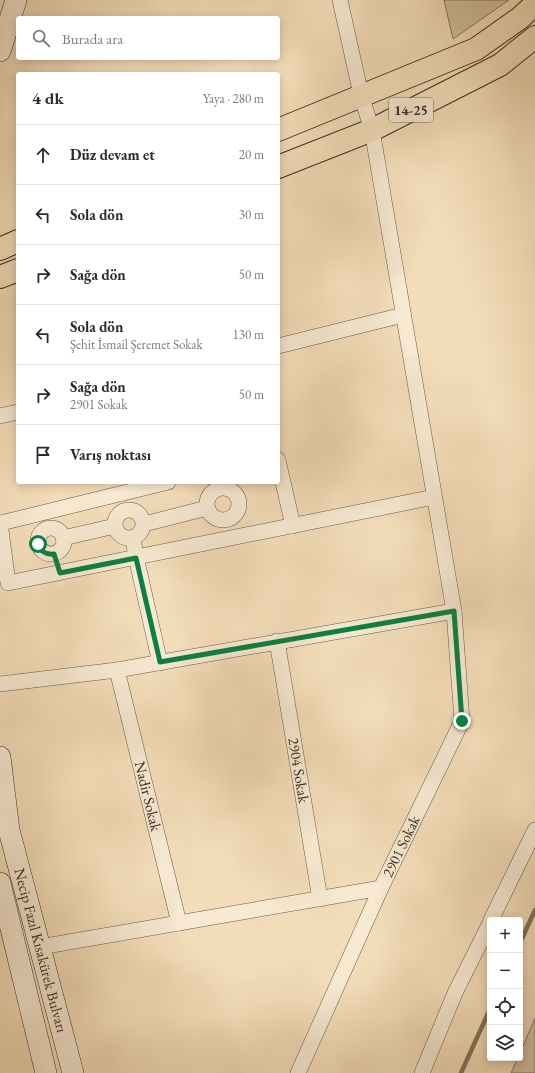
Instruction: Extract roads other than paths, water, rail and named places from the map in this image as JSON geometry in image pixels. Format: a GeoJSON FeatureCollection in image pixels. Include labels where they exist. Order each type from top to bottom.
{"type":"FeatureCollection","features":[{"type":"Feature","properties":{"kind":"main road"},"geometry":{"type":"LineString","coordinates":[[0,50],[16,0]]}},
{"type":"Feature","properties":{"kind":"main road","name":"14-25"},"geometry":{"type":"LineString","coordinates":[[280,129],[361,95],[476,50],[520,18],[535,4]]}},
{"type":"Feature","properties":{"kind":"main road","name":"14-25"},"geometry":{"type":"LineString","coordinates":[[280,167],[372,130],[500,65],[535,37]]}},
{"type":"Feature","properties":{"kind":"main road"},"geometry":{"type":"LineString","coordinates":[[0,249],[16,242]]}},
{"type":"Feature","properties":{"kind":"main road"},"geometry":{"type":"LineString","coordinates":[[0,277],[16,271]]}},
{"type":"Feature","properties":{"kind":"main road","name":"Necip Fazıl Kısakürek Bulvarı"},"geometry":{"type":"LineString","coordinates":[[0,757],[9,830],[73,1073]]}},
{"type":"Feature","properties":{"kind":"main road","name":"Necip Fazıl Kısakürek Bulvarı"},"geometry":{"type":"LineString","coordinates":[[0,883],[46,1073]]}},
{"type":"Feature","properties":{"kind":"street","name":"2901 Sokak"},"geometry":{"type":"LineString","coordinates":[[298,1073],[381,888],[462,721],[454,611],[404,315],[372,130],[361,95],[340,0]]}},
{"type":"Feature","properties":{"kind":"street"},"geometry":{"type":"LineString","coordinates":[[280,346],[404,315]]}},
{"type":"Feature","properties":{"kind":"street"},"geometry":{"type":"LineString","coordinates":[[0,416],[16,412]]}},
{"type":"Feature","properties":{"kind":"street"},"geometry":{"type":"LineString","coordinates":[[280,469],[293,526]]}},
{"type":"Feature","properties":{"kind":"street"},"geometry":{"type":"LineString","coordinates":[[159,484],[0,523],[8,583],[434,497]]}},
{"type":"Feature","properties":{"kind":"street"},"geometry":{"type":"LineString","coordinates":[[217,485],[234,491],[239,501],[237,512],[229,519],[218,519],[212,516],[207,508],[208,498],[217,485]]}},
{"type":"Feature","properties":{"kind":"street"},"geometry":{"type":"LineString","coordinates":[[125,492],[128,509]]}},
{"type":"Feature","properties":{"kind":"street"},"geometry":{"type":"LineString","coordinates":[[144,524],[207,508]]}},
{"type":"Feature","properties":{"kind":"street"},"geometry":{"type":"LineString","coordinates":[[128,509],[138,511],[144,524],[141,533],[133,538],[124,537],[117,531],[115,526],[115,521],[120,513],[128,509]]}},
{"type":"Feature","properties":{"kind":"street"},"geometry":{"type":"LineString","coordinates":[[48,511],[50,528]]}},
{"type":"Feature","properties":{"kind":"street"},"geometry":{"type":"LineString","coordinates":[[221,540],[223,520]]}},
{"type":"Feature","properties":{"kind":"street"},"geometry":{"type":"LineString","coordinates":[[63,538],[115,526]]}},
{"type":"Feature","properties":{"kind":"street"},"geometry":{"type":"LineString","coordinates":[[50,528],[59,531],[63,538],[63,546],[54,554],[46,554],[42,551],[38,544],[38,539],[42,531],[50,528]]}},
{"type":"Feature","properties":{"kind":"street"},"geometry":{"type":"LineString","coordinates":[[133,538],[136,558],[160,662]]}},
{"type":"Feature","properties":{"kind":"street"},"geometry":{"type":"LineString","coordinates":[[54,554],[60,573]]}},
{"type":"Feature","properties":{"kind":"street"},"geometry":{"type":"LineString","coordinates":[[0,684],[117,670],[454,611]]}},
{"type":"Feature","properties":{"kind":"street","name":"2904 Sokak"},"geometry":{"type":"LineString","coordinates":[[277,641],[320,899]]}},
{"type":"Feature","properties":{"kind":"street","name":"Nadir Sokak"},"geometry":{"type":"LineString","coordinates":[[117,670],[179,923]]}},
{"type":"Feature","properties":{"kind":"street"},"geometry":{"type":"LineString","coordinates":[[492,917],[535,830]]}},
{"type":"Feature","properties":{"kind":"street"},"geometry":{"type":"LineString","coordinates":[[40,947],[381,888]]}},
{"type":"Feature","properties":{"kind":"street"},"geometry":{"type":"LineString","coordinates":[[422,1073],[455,993],[487,929]]}},
{"type":"Feature","properties":{"kind":"waterway"},"geometry":{"type":"LineString","coordinates":[[523,936],[535,910]]}},
{"type":"Feature","properties":{"kind":"waterway"},"geometry":{"type":"LineString","coordinates":[[461,1073],[487,1016]]}}]}
